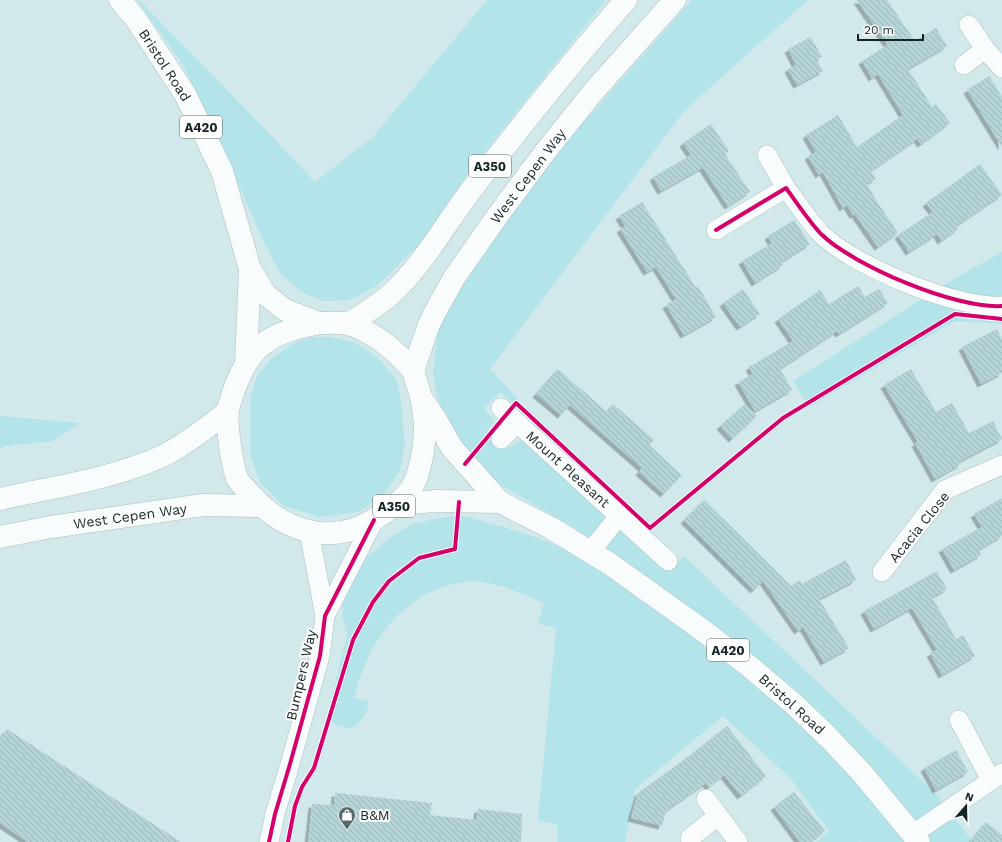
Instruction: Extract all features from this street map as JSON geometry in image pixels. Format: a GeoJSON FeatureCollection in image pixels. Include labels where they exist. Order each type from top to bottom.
{"type":"FeatureCollection","features":[{"type":"Feature","properties":{"kind":"main road","name":"Bristol Road"},"geometry":{"type":"LineString","coordinates":[[120,0],[135,18],[185,94],[222,170],[250,269],[265,294],[285,310],[319,323]]}},
{"type":"Feature","properties":{"kind":"main road","name":"A350"},"geometry":{"type":"LineString","coordinates":[[348,324],[371,310],[406,278],[421,260],[469,193],[552,87],[626,0]]}},
{"type":"Feature","properties":{"kind":"main road","name":"West Cepen Way"},"geometry":{"type":"LineString","coordinates":[[413,371],[425,334],[434,314],[454,278],[498,215],[545,152],[593,92],[675,0]]}},
{"type":"Feature","properties":{"kind":"main road","name":"Bristol Road"},"geometry":{"type":"LineString","coordinates":[[246,363],[250,269]]}},
{"type":"Feature","properties":{"kind":"main road","name":"A350"},"geometry":{"type":"LineString","coordinates":[[319,323],[348,324],[372,334],[394,350],[413,371],[422,399],[426,435],[423,458],[415,482],[397,504],[374,520],[356,529],[332,534],[309,531],[283,522],[261,506],[238,480],[231,457],[228,411],[236,386],[246,363],[261,346],[278,334],[319,323]]}},
{"type":"Feature","properties":{"kind":"main road","name":"Bristol Road"},"geometry":{"type":"LineString","coordinates":[[422,399],[452,448],[500,502],[551,528],[616,568],[749,666],[796,706],[830,739],[862,773],[916,838]]}},
{"type":"Feature","properties":{"kind":"main road"},"geometry":{"type":"LineString","coordinates":[[0,499],[94,480],[143,464],[164,455],[207,428],[228,411]]}},
{"type":"Feature","properties":{"kind":"main road","name":"Bristol Road"},"geometry":{"type":"LineString","coordinates":[[397,504],[436,501],[500,502]]}},
{"type":"Feature","properties":{"kind":"main road","name":"West Cepen Way"},"geometry":{"type":"LineString","coordinates":[[0,537],[51,527],[204,505],[261,506]]}},
{"type":"Feature","properties":{"kind":"street"},"geometry":{"type":"LineString","coordinates":[[969,25],[985,49],[1002,68]]}},
{"type":"Feature","properties":{"kind":"street"},"geometry":{"type":"LineString","coordinates":[[964,65],[985,49]]}},
{"type":"Feature","properties":{"kind":"street"},"geometry":{"type":"LineString","coordinates":[[767,155],[786,188],[821,234],[854,258],[915,286],[945,296],[970,303],[1002,306]]}},
{"type":"Feature","properties":{"kind":"street"},"geometry":{"type":"LineString","coordinates":[[716,230],[786,188]]}},
{"type":"Feature","properties":{"kind":"street","name":"Mount Pleasant"},"geometry":{"type":"LineString","coordinates":[[501,408],[668,561]]}},
{"type":"Feature","properties":{"kind":"street","name":"Mount Pleasant"},"geometry":{"type":"LineString","coordinates":[[500,439],[517,423]]}},
{"type":"Feature","properties":{"kind":"street","name":"Acacia Close"},"geometry":{"type":"LineString","coordinates":[[882,572],[945,490],[1002,464]]}},
{"type":"Feature","properties":{"kind":"street","name":"Mount Pleasant"},"geometry":{"type":"LineString","coordinates":[[590,552],[619,516]]}},
{"type":"Feature","properties":{"kind":"street","name":"Bumpers Way"},"geometry":{"type":"LineString","coordinates":[[269,842],[275,814],[320,656],[326,616],[374,520]]}},
{"type":"Feature","properties":{"kind":"street","name":"Bumpers Way"},"geometry":{"type":"LineString","coordinates":[[309,531],[326,616]]}},
{"type":"Feature","properties":{"kind":"street"},"geometry":{"type":"LineString","coordinates":[[916,838],[996,777],[959,720]]}},
{"type":"Feature","properties":{"kind":"street"},"geometry":{"type":"LineString","coordinates":[[706,800],[738,842]]}},
{"type":"Feature","properties":{"kind":"street"},"geometry":{"type":"LineString","coordinates":[[690,838],[718,816]]}},
{"type":"Feature","properties":{"kind":"shaded area"},"geometry":{"type":"Polygon","coordinates":[[[137,0],[139,0],[315,182],[372,138],[487,0],[606,0],[477,161],[421,243],[378,285],[350,300],[323,301],[301,292],[280,273],[261,236],[182,63],[137,0]]]}},
{"type":"Feature","properties":{"kind":"shaded area"},"geometry":{"type":"Polygon","coordinates":[[[692,0],[808,0],[685,110],[490,369],[518,399],[513,404],[500,392],[484,409],[495,422],[486,431],[505,449],[523,440],[596,509],[670,570],[684,556],[938,796],[973,842],[816,842],[829,831],[791,779],[723,716],[635,789],[625,842],[557,842],[558,825],[538,820],[556,628],[538,624],[544,603],[506,588],[485,583],[465,582],[449,585],[419,598],[406,608],[394,619],[384,632],[375,645],[363,669],[354,698],[369,702],[367,711],[363,718],[350,729],[334,724],[328,715],[347,633],[342,616],[343,602],[350,582],[364,560],[391,537],[413,524],[444,517],[465,516],[536,537],[567,550],[576,529],[489,478],[473,463],[444,419],[436,393],[433,371],[438,328],[474,262],[553,157],[692,0]]]}},
{"type":"Feature","properties":{"kind":"shaded area"},"geometry":{"type":"Polygon","coordinates":[[[1002,252],[1002,324],[955,321],[809,407],[793,381],[949,282],[1002,252]]]}},
{"type":"Feature","properties":{"kind":"shaded area"},"geometry":{"type":"Polygon","coordinates":[[[309,337],[330,337],[354,342],[378,358],[396,379],[400,394],[405,443],[400,470],[384,494],[359,512],[320,517],[284,506],[260,482],[250,455],[250,399],[257,376],[272,358],[291,345],[309,337]]]}},
{"type":"Feature","properties":{"kind":"shaded area"},"geometry":{"type":"Polygon","coordinates":[[[0,416],[80,423],[53,441],[5,446],[0,448],[0,416]]]}},
{"type":"Feature","properties":{"kind":"building"},"geometry":{"type":"Polygon","coordinates":[[[857,0],[887,0],[915,41],[936,28],[947,46],[908,69],[932,107],[936,104],[950,123],[921,144],[917,139],[871,171],[876,179],[867,184],[898,233],[878,247],[847,205],[843,208],[823,172],[819,175],[808,156],[816,152],[806,135],[838,115],[857,147],[903,115],[878,74],[872,78],[862,61],[888,45],[857,0]]]}},
{"type":"Feature","properties":{"kind":"building"},"geometry":{"type":"Polygon","coordinates":[[[811,37],[822,57],[816,59],[823,71],[797,85],[788,69],[796,65],[788,49],[811,37]]]}},
{"type":"Feature","properties":{"kind":"building"},"geometry":{"type":"Polygon","coordinates":[[[989,76],[1002,97],[1002,147],[967,90],[989,76]]]}},
{"type":"Feature","properties":{"kind":"building"},"geometry":{"type":"Polygon","coordinates":[[[711,124],[729,151],[725,154],[750,192],[728,206],[703,168],[661,191],[653,177],[691,155],[683,143],[711,124]]]}},
{"type":"Feature","properties":{"kind":"building"},"geometry":{"type":"Polygon","coordinates":[[[980,164],[1002,195],[956,226],[958,229],[941,241],[937,234],[909,252],[898,235],[933,212],[926,203],[980,164]]]}},
{"type":"Feature","properties":{"kind":"building"},"geometry":{"type":"Polygon","coordinates":[[[642,202],[696,288],[698,286],[716,317],[684,335],[666,305],[676,299],[656,267],[647,272],[620,229],[625,226],[619,216],[642,202]]]}},
{"type":"Feature","properties":{"kind":"building"},"geometry":{"type":"Polygon","coordinates":[[[794,220],[810,244],[781,262],[783,265],[755,283],[742,261],[772,243],[768,236],[794,220]]]}},
{"type":"Feature","properties":{"kind":"building"},"geometry":{"type":"Polygon","coordinates":[[[858,286],[865,297],[879,289],[888,303],[839,334],[837,331],[780,369],[792,390],[755,411],[738,382],[753,374],[749,367],[793,341],[778,319],[820,290],[829,304],[858,286]]]}},
{"type":"Feature","properties":{"kind":"building"},"geometry":{"type":"Polygon","coordinates":[[[743,289],[760,314],[740,327],[723,303],[743,289]]]}},
{"type":"Feature","properties":{"kind":"building"},"geometry":{"type":"Polygon","coordinates":[[[997,329],[1002,339],[1002,373],[981,384],[962,347],[997,329]]]}},
{"type":"Feature","properties":{"kind":"building"},"geometry":{"type":"Polygon","coordinates":[[[558,369],[607,412],[613,404],[654,440],[649,445],[682,475],[664,494],[639,472],[642,468],[570,405],[561,415],[536,394],[558,369]]]}},
{"type":"Feature","properties":{"kind":"building"},"geometry":{"type":"Polygon","coordinates":[[[911,369],[936,412],[952,403],[969,433],[993,421],[1002,439],[960,461],[961,464],[935,479],[915,443],[918,442],[884,385],[911,369]]]}},
{"type":"Feature","properties":{"kind":"building"},"geometry":{"type":"Polygon","coordinates":[[[745,404],[757,416],[732,439],[720,426],[745,404]]]}},
{"type":"Feature","properties":{"kind":"building"},"geometry":{"type":"Polygon","coordinates":[[[1002,498],[1002,536],[978,550],[981,555],[954,570],[942,549],[982,527],[974,514],[1002,498]]]}},
{"type":"Feature","properties":{"kind":"building"},"geometry":{"type":"Polygon","coordinates":[[[704,500],[791,586],[800,580],[802,584],[846,560],[856,580],[819,599],[849,648],[824,662],[803,627],[798,631],[763,581],[754,590],[684,520],[704,500]]]}},
{"type":"Feature","properties":{"kind":"building"},"geometry":{"type":"Polygon","coordinates":[[[937,571],[947,589],[932,597],[956,639],[963,635],[975,656],[942,675],[930,653],[937,650],[912,608],[874,629],[864,611],[937,571]]]}},
{"type":"Feature","properties":{"kind":"building"},"geometry":{"type":"Polygon","coordinates":[[[727,726],[766,776],[741,796],[724,775],[709,787],[706,783],[666,811],[662,826],[631,818],[638,793],[727,726]]]}},
{"type":"Feature","properties":{"kind":"building"},"geometry":{"type":"Polygon","coordinates":[[[7,729],[181,842],[28,842],[0,823],[0,738],[7,729]]]}},
{"type":"Feature","properties":{"kind":"building"},"geometry":{"type":"Polygon","coordinates":[[[956,750],[968,772],[936,790],[924,768],[956,750]]]}},
{"type":"Feature","properties":{"kind":"building"},"geometry":{"type":"Polygon","coordinates":[[[794,792],[825,831],[810,842],[800,842],[774,807],[794,792]]]}},
{"type":"Feature","properties":{"kind":"building"},"geometry":{"type":"Polygon","coordinates":[[[335,793],[432,803],[430,815],[476,820],[478,809],[522,814],[521,842],[308,842],[312,804],[334,805],[335,793]]]}},
{"type":"Feature","properties":{"kind":"building"},"geometry":{"type":"Polygon","coordinates":[[[986,822],[1002,835],[1002,842],[970,842],[986,822]]]}},
{"type":"Feature","properties":{"kind":"cycle path"},"geometry":{"type":"LineString","coordinates":[[716,230],[786,188],[821,234],[836,246],[857,259],[881,272],[933,293],[959,301],[982,305],[1002,306]]}},
{"type":"Feature","properties":{"kind":"cycle path"},"geometry":{"type":"LineString","coordinates":[[465,464],[516,403],[650,528],[783,418],[955,314],[1002,319]]}},
{"type":"Feature","properties":{"kind":"cycle path"},"geometry":{"type":"LineString","coordinates":[[288,842],[295,806],[302,787],[314,768],[353,640],[373,602],[389,581],[419,558],[455,549],[459,502]]}},
{"type":"Feature","properties":{"kind":"cycle path"},"geometry":{"type":"LineString","coordinates":[[269,842],[275,814],[320,656],[325,616],[374,520]]}},
{"type":"Feature","properties":{"kind":"place","name":"B&M"},"geometry":{"type":"Point","coordinates":[347,830]}}]}
